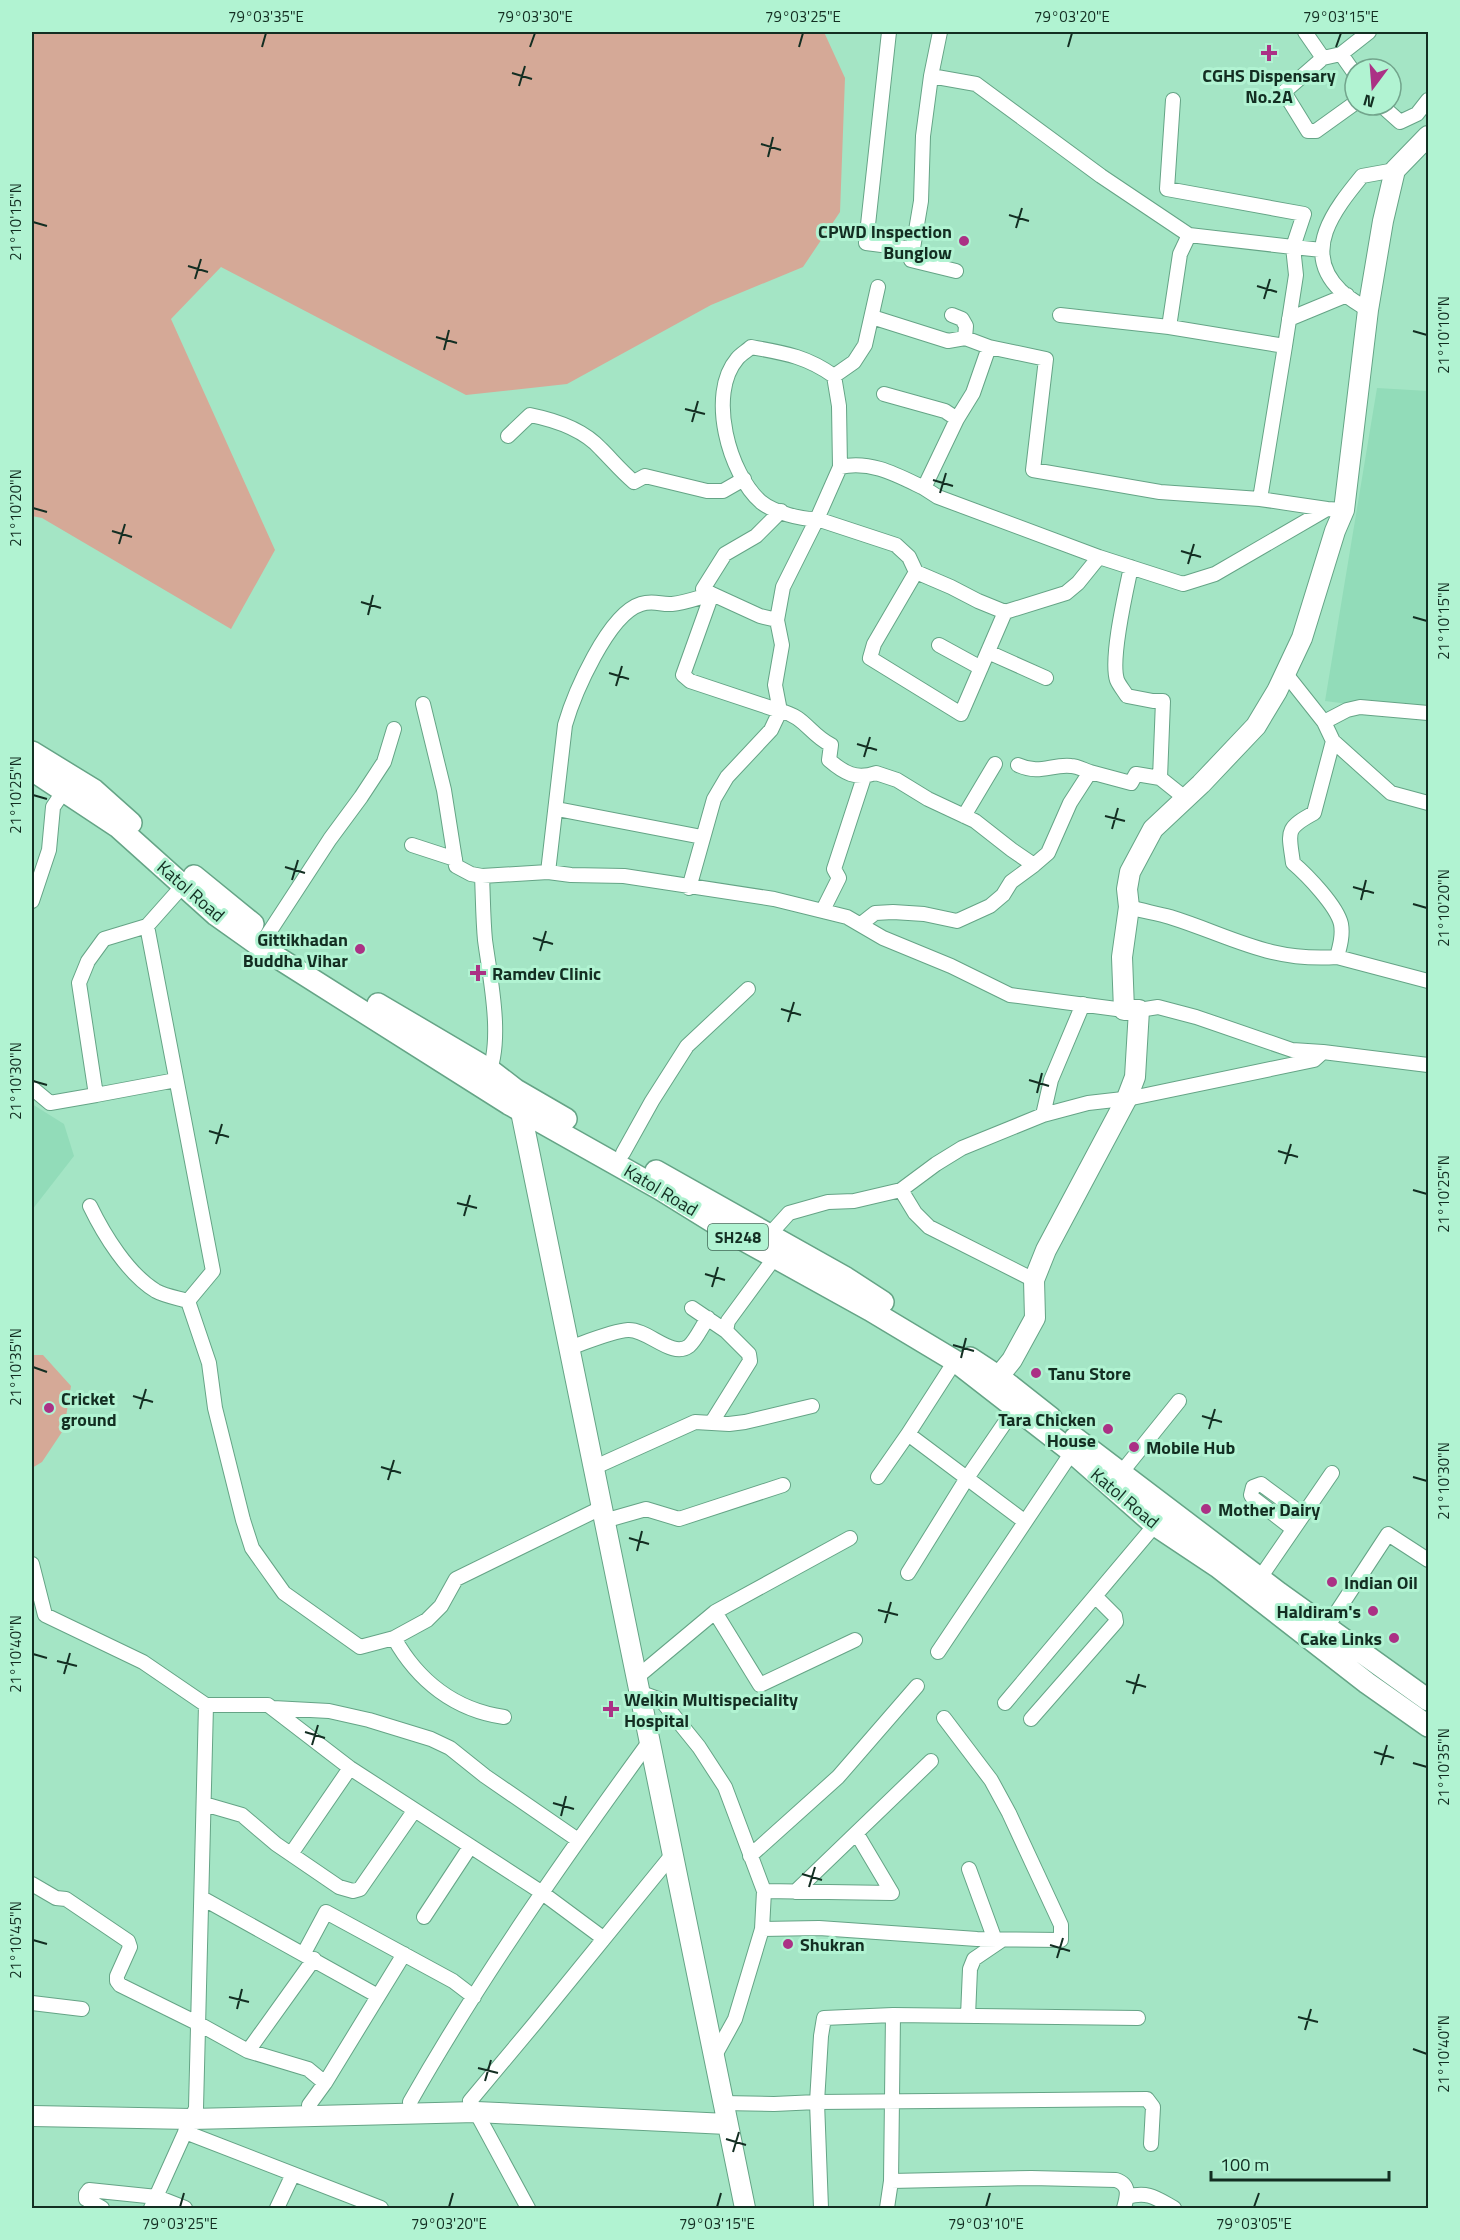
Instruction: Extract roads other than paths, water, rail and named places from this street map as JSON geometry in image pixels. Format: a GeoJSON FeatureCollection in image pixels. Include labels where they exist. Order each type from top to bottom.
{"type":"FeatureCollection","features":[{"type":"Feature","properties":{"kind":"main road","name":"Katol Road"},"geometry":{"type":"LineString","coordinates":[[32,752],[94,790],[188,880],[216,915],[264,949],[486,1078]]}},
{"type":"Feature","properties":{"kind":"main road","name":"Katol Road"},"geometry":{"type":"LineString","coordinates":[[32,770],[118,827],[188,880],[518,1100],[769,1247],[846,1278],[1121,1473],[1162,1517],[1218,1567],[1367,1683],[1426,1711]]}},
{"type":"Feature","properties":{"kind":"main road","name":"Katol Road"},"geometry":{"type":"LineString","coordinates":[[518,1100],[623,1153],[870,1310],[994,1382],[1015,1408],[1072,1452],[1162,1517],[1260,1578],[1327,1627],[1426,1711]]}},
{"type":"Feature","properties":{"kind":"street"},"geometry":{"type":"LineString","coordinates":[[889,32],[866,243],[913,249]]}},
{"type":"Feature","properties":{"kind":"street"},"geometry":{"type":"LineString","coordinates":[[940,32],[923,136],[921,201],[911,260],[956,271]]}},
{"type":"Feature","properties":{"kind":"street"},"geometry":{"type":"LineString","coordinates":[[1305,32],[1323,58]]}},
{"type":"Feature","properties":{"kind":"street"},"geometry":{"type":"LineString","coordinates":[[1343,112],[1316,131],[1308,131],[1284,92],[1323,58],[1341,54],[1369,32]]}},
{"type":"Feature","properties":{"kind":"street"},"geometry":{"type":"LineString","coordinates":[[931,76],[976,84],[1101,176],[1190,235],[1322,250]]}},
{"type":"Feature","properties":{"kind":"street"},"geometry":{"type":"LineString","coordinates":[[1173,100],[1167,189],[1304,214],[1293,247],[1296,275],[1260,499]]}},
{"type":"Feature","properties":{"kind":"street"},"geometry":{"type":"LineString","coordinates":[[1394,117],[1400,122],[1417,114],[1428,100]]}},
{"type":"Feature","properties":{"kind":"street"},"geometry":{"type":"LineString","coordinates":[[994,1382],[1012,1360],[1035,1318],[1034,1280],[1065,1212],[1127,1098],[1135,1077],[1132,1010],[1122,957],[1129,907],[1127,889],[1130,872],[1153,830],[1256,726],[1286,674],[1302,638],[1335,531],[1335,509],[1368,310],[1383,221],[1395,170],[1428,136]]}},
{"type":"Feature","properties":{"kind":"street"},"geometry":{"type":"LineString","coordinates":[[1368,310],[1340,290],[1324,268],[1322,250],[1328,225],[1342,200],[1362,176],[1395,170]]}},
{"type":"Feature","properties":{"kind":"street"},"geometry":{"type":"LineString","coordinates":[[1169,327],[1179,254],[1190,235]]}},
{"type":"Feature","properties":{"kind":"street"},"geometry":{"type":"LineString","coordinates":[[834,376],[854,362],[865,345],[878,287]]}},
{"type":"Feature","properties":{"kind":"street"},"geometry":{"type":"LineString","coordinates":[[1289,319],[1347,295]]}},
{"type":"Feature","properties":{"kind":"street"},"geometry":{"type":"LineString","coordinates":[[952,315],[962,319],[966,326],[965,339]]}},
{"type":"Feature","properties":{"kind":"street"},"geometry":{"type":"LineString","coordinates":[[1060,315],[1169,327],[1285,346]]}},
{"type":"Feature","properties":{"kind":"street"},"geometry":{"type":"LineString","coordinates":[[872,317],[948,341],[965,339],[1046,359],[1033,470],[1160,492],[1260,499],[1335,509]]}},
{"type":"Feature","properties":{"kind":"street"},"geometry":{"type":"LineString","coordinates":[[689,888],[714,799],[728,777],[771,729],[780,711],[775,686],[782,645],[777,620],[783,587],[817,519],[840,467],[839,406],[834,376],[816,363],[751,347],[736,360],[728,379],[723,400],[723,422],[733,462],[763,503],[805,520],[817,519],[896,545],[909,557],[916,572],[951,586],[978,602],[1005,612],[1066,593],[1078,583],[1099,557]]}},
{"type":"Feature","properties":{"kind":"street"},"geometry":{"type":"LineString","coordinates":[[924,488],[957,419],[973,393],[990,347]]}},
{"type":"Feature","properties":{"kind":"street"},"geometry":{"type":"LineString","coordinates":[[884,394],[945,411],[957,419]]}},
{"type":"Feature","properties":{"kind":"street"},"geometry":{"type":"LineString","coordinates":[[508,436],[530,415],[551,419],[577,431],[600,447],[634,483],[645,476],[707,491],[723,491],[744,479]]}},
{"type":"Feature","properties":{"kind":"street"},"geometry":{"type":"LineString","coordinates":[[840,467],[850,465],[875,467],[896,474],[938,497],[1099,557],[1183,584],[1215,574],[1335,509]]}},
{"type":"Feature","properties":{"kind":"street"},"geometry":{"type":"LineString","coordinates":[[777,620],[760,616],[703,589],[726,554],[756,536],[781,511]]}},
{"type":"Feature","properties":{"kind":"street"},"geometry":{"type":"LineString","coordinates":[[1131,567],[1121,620],[1116,667],[1117,681],[1127,696],[1153,702],[1162,701],[1160,778]]}},
{"type":"Feature","properties":{"kind":"street"},"geometry":{"type":"LineString","coordinates":[[916,572],[874,644],[870,658],[961,714],[1005,612]]}},
{"type":"Feature","properties":{"kind":"street"},"geometry":{"type":"LineString","coordinates":[[712,594],[683,675],[690,681],[793,714],[822,741],[831,745],[829,760],[841,770],[852,776],[864,777],[876,773],[897,780],[928,799],[975,821],[1034,865]]}},
{"type":"Feature","properties":{"kind":"street"},"geometry":{"type":"LineString","coordinates":[[548,872],[565,725],[570,707],[609,630],[622,615],[639,604],[657,601],[671,604],[712,594]]}},
{"type":"Feature","properties":{"kind":"street"},"geometry":{"type":"LineString","coordinates":[[939,645],[981,668]]}},
{"type":"Feature","properties":{"kind":"street"},"geometry":{"type":"LineString","coordinates":[[988,652],[1046,678]]}},
{"type":"Feature","properties":{"kind":"street"},"geometry":{"type":"LineString","coordinates":[[1286,674],[1324,722],[1333,741],[1391,793],[1428,803]]}},
{"type":"Feature","properties":{"kind":"street"},"geometry":{"type":"LineString","coordinates":[[423,704],[444,790],[456,866],[471,874],[482,876],[548,872],[624,876],[689,888],[774,899],[847,916],[884,938],[951,966],[1010,995],[1132,1010],[1158,1007],[1196,1017],[1292,1050],[1428,1065]]}},
{"type":"Feature","properties":{"kind":"street"},"geometry":{"type":"LineString","coordinates":[[1324,722],[1347,710],[1360,707],[1428,714]]}},
{"type":"Feature","properties":{"kind":"street"},"geometry":{"type":"LineString","coordinates":[[268,934],[384,762],[394,729]]}},
{"type":"Feature","properties":{"kind":"street"},"geometry":{"type":"LineString","coordinates":[[1333,741],[1314,813],[1295,823],[1290,833],[1293,863],[1314,882],[1341,921],[1342,941],[1336,957]]}},
{"type":"Feature","properties":{"kind":"street"},"geometry":{"type":"LineString","coordinates":[[964,816],[995,764]]}},
{"type":"Feature","properties":{"kind":"street"},"geometry":{"type":"LineString","coordinates":[[1018,765],[1040,771],[1071,766],[1131,783],[1136,774],[1160,778],[1185,798]]}},
{"type":"Feature","properties":{"kind":"street"},"geometry":{"type":"LineString","coordinates":[[861,924],[876,913],[893,912],[924,914],[957,921],[990,906],[1003,895],[1011,882],[1048,853],[1070,803],[1090,771]]}},
{"type":"Feature","properties":{"kind":"street"},"geometry":{"type":"LineString","coordinates":[[823,910],[839,878],[834,869],[864,777]]}},
{"type":"Feature","properties":{"kind":"street"},"geometry":{"type":"LineString","coordinates":[[32,900],[49,850],[53,807],[63,792]]}},
{"type":"Feature","properties":{"kind":"street"},"geometry":{"type":"LineString","coordinates":[[556,809],[702,837]]}},
{"type":"Feature","properties":{"kind":"street"},"geometry":{"type":"LineString","coordinates":[[412,844],[455,859]]}},
{"type":"Feature","properties":{"kind":"street"},"geometry":{"type":"LineString","coordinates":[[482,876],[485,938],[493,1000],[494,1049],[486,1078]]}},
{"type":"Feature","properties":{"kind":"street"},"geometry":{"type":"LineString","coordinates":[[96,1095],[79,984],[88,961],[104,939],[147,926],[188,880]]}},
{"type":"Feature","properties":{"kind":"street"},"geometry":{"type":"LineString","coordinates":[[1129,907],[1170,917],[1234,942],[1284,956],[1336,957],[1428,981]]}},
{"type":"Feature","properties":{"kind":"street"},"geometry":{"type":"LineString","coordinates":[[147,926],[213,1271],[188,1301]]}},
{"type":"Feature","properties":{"kind":"street"},"geometry":{"type":"LineString","coordinates":[[623,1153],[652,1101],[687,1046],[748,989]]}},
{"type":"Feature","properties":{"kind":"street"},"geometry":{"type":"LineString","coordinates":[[1043,1115],[1051,1080],[1083,1004]]}},
{"type":"Feature","properties":{"kind":"street"},"geometry":{"type":"LineString","coordinates":[[726,1331],[728,1321],[789,1213],[828,1202],[854,1201],[901,1190],[936,1164],[962,1149],[1043,1115],[1088,1103],[1127,1098],[1314,1060],[1323,1052]]}},
{"type":"Feature","properties":{"kind":"street"},"geometry":{"type":"LineString","coordinates":[[32,1088],[50,1103],[176,1080]]}},
{"type":"Feature","properties":{"kind":"street"},"geometry":{"type":"LineString","coordinates":[[518,1100],[745,2208]]}},
{"type":"Feature","properties":{"kind":"street"},"geometry":{"type":"LineString","coordinates":[[901,1190],[915,1213],[928,1227],[1034,1280]]}},
{"type":"Feature","properties":{"kind":"street"},"geometry":{"type":"LineString","coordinates":[[90,1206],[100,1228],[119,1256],[134,1272],[157,1292],[188,1301]]}},
{"type":"Feature","properties":{"kind":"street"},"geometry":{"type":"LineString","coordinates":[[188,1301],[209,1363],[215,1408],[252,1548],[284,1593],[360,1647],[394,1638],[427,1620],[441,1606],[456,1579],[603,1515],[646,1509],[680,1519],[783,1485]]}},
{"type":"Feature","properties":{"kind":"street"},"geometry":{"type":"LineString","coordinates":[[692,1308],[726,1331],[749,1354],[750,1361],[712,1422]]}},
{"type":"Feature","properties":{"kind":"street"},"geometry":{"type":"LineString","coordinates":[[568,1348],[627,1330],[644,1332],[663,1345],[678,1350],[689,1346],[708,1318]]}},
{"type":"Feature","properties":{"kind":"street"},"geometry":{"type":"LineString","coordinates":[[878,1477],[955,1361]]}},
{"type":"Feature","properties":{"kind":"street"},"geometry":{"type":"LineString","coordinates":[[1121,1473],[1179,1401]]}},
{"type":"Feature","properties":{"kind":"street"},"geometry":{"type":"LineString","coordinates":[[593,1468],[695,1422],[729,1424],[744,1422],[813,1406]]}},
{"type":"Feature","properties":{"kind":"street"},"geometry":{"type":"LineString","coordinates":[[908,1573],[967,1478],[1015,1408]]}},
{"type":"Feature","properties":{"kind":"street"},"geometry":{"type":"LineString","coordinates":[[908,1434],[1024,1521]]}},
{"type":"Feature","properties":{"kind":"street"},"geometry":{"type":"LineString","coordinates":[[938,1653],[1072,1452]]}},
{"type":"Feature","properties":{"kind":"street"},"geometry":{"type":"LineString","coordinates":[[1260,1578],[1332,1473]]}},
{"type":"Feature","properties":{"kind":"street"},"geometry":{"type":"LineString","coordinates":[[1293,1529],[1253,1498],[1251,1495],[1253,1487],[1261,1484],[1303,1515]]}},
{"type":"Feature","properties":{"kind":"street"},"geometry":{"type":"LineString","coordinates":[[1005,1703],[1162,1517]]}},
{"type":"Feature","properties":{"kind":"street"},"geometry":{"type":"LineString","coordinates":[[1327,1627],[1386,1535],[1391,1534],[1426,1553]]}},
{"type":"Feature","properties":{"kind":"street"},"geometry":{"type":"LineString","coordinates":[[637,1685],[715,1612],[850,1539]]}},
{"type":"Feature","properties":{"kind":"street"},"geometry":{"type":"LineString","coordinates":[[32,1564],[45,1615],[143,1662],[206,1705],[268,1705],[350,1768],[541,1892],[603,1938]]}},
{"type":"Feature","properties":{"kind":"street"},"geometry":{"type":"LineString","coordinates":[[1031,1719],[1116,1622],[1116,1616],[1095,1596]]}},
{"type":"Feature","properties":{"kind":"street"},"geometry":{"type":"LineString","coordinates":[[715,1612],[760,1685],[855,1640]]}},
{"type":"Feature","properties":{"kind":"street"},"geometry":{"type":"LineString","coordinates":[[394,1638],[412,1667],[449,1698],[484,1714],[504,1717]]}},
{"type":"Feature","properties":{"kind":"street"},"geometry":{"type":"LineString","coordinates":[[637,1685],[661,1700],[699,1747],[725,1787],[764,1891],[762,1929],[735,2019],[713,2059]]}},
{"type":"Feature","properties":{"kind":"street"},"geometry":{"type":"LineString","coordinates":[[750,1856],[838,1776],[917,1686]]}},
{"type":"Feature","properties":{"kind":"street"},"geometry":{"type":"LineString","coordinates":[[154,2203],[191,2120],[200,2024],[206,1705]]}},
{"type":"Feature","properties":{"kind":"street"},"geometry":{"type":"LineString","coordinates":[[273,1708],[329,1711],[431,1739],[450,1748],[485,1776],[579,1840]]}},
{"type":"Feature","properties":{"kind":"street"},"geometry":{"type":"LineString","coordinates":[[762,1929],[819,1928],[998,1940],[1061,1940],[1061,1925],[1009,1813],[991,1780],[944,1718]]}},
{"type":"Feature","properties":{"kind":"street"},"geometry":{"type":"LineString","coordinates":[[410,2102],[541,1892],[649,1742]]}},
{"type":"Feature","properties":{"kind":"street"},"geometry":{"type":"LineString","coordinates":[[795,1892],[931,1761]]}},
{"type":"Feature","properties":{"kind":"street"},"geometry":{"type":"LineString","coordinates":[[291,1854],[350,1768]]}},
{"type":"Feature","properties":{"kind":"street"},"geometry":{"type":"LineString","coordinates":[[204,1804],[242,1815],[291,1854],[339,1887],[353,1891],[360,1889],[414,1810]]}},
{"type":"Feature","properties":{"kind":"street"},"geometry":{"type":"LineString","coordinates":[[764,1891],[892,1893],[857,1834]]}},
{"type":"Feature","properties":{"kind":"street"},"geometry":{"type":"LineString","coordinates":[[424,1917],[470,1847]]}},
{"type":"Feature","properties":{"kind":"street"},"geometry":{"type":"LineString","coordinates":[[473,2106],[536,2022],[672,1855]]}},
{"type":"Feature","properties":{"kind":"street"},"geometry":{"type":"LineString","coordinates":[[969,1869],[998,1940]]}},
{"type":"Feature","properties":{"kind":"street"},"geometry":{"type":"LineString","coordinates":[[32,1884],[56,1898],[66,1899],[128,1941],[130,1947],[117,1976],[120,1985],[248,2050],[308,2069],[325,2083]]}},
{"type":"Feature","properties":{"kind":"street"},"geometry":{"type":"LineString","coordinates":[[202,1898],[378,1996]]}},
{"type":"Feature","properties":{"kind":"street"},"geometry":{"type":"LineString","coordinates":[[248,2050],[309,1956],[326,1912],[453,1981],[474,1997]]}},
{"type":"Feature","properties":{"kind":"street"},"geometry":{"type":"LineString","coordinates":[[968,2016],[970,1969],[974,1959],[998,1940]]}},
{"type":"Feature","properties":{"kind":"street"},"geometry":{"type":"LineString","coordinates":[[309,2105],[325,2083],[404,1954]]}},
{"type":"Feature","properties":{"kind":"street"},"geometry":{"type":"LineString","coordinates":[[32,2003],[82,2009]]}},
{"type":"Feature","properties":{"kind":"street"},"geometry":{"type":"LineString","coordinates":[[890,2207],[893,2016]]}},
{"type":"Feature","properties":{"kind":"street"},"geometry":{"type":"LineString","coordinates":[[821,2208],[817,2102],[819,2048],[824,2018],[968,2016],[1138,2018]]}},
{"type":"Feature","properties":{"kind":"street"},"geometry":{"type":"LineString","coordinates":[[32,2106],[191,2120],[309,2105],[410,2102],[724,2113],[774,2104],[817,2102],[1147,2098],[1153,2107],[1151,2144]]}},
{"type":"Feature","properties":{"kind":"street"},"geometry":{"type":"LineString","coordinates":[[32,2116],[191,2120],[473,2106]]}},
{"type":"Feature","properties":{"kind":"street"},"geometry":{"type":"LineString","coordinates":[[473,2106],[528,2208]]}},
{"type":"Feature","properties":{"kind":"street"},"geometry":{"type":"LineString","coordinates":[[191,2120],[293,2174],[381,2208]]}},
{"type":"Feature","properties":{"kind":"street"},"geometry":{"type":"LineString","coordinates":[[277,2208],[293,2174]]}},
{"type":"Feature","properties":{"kind":"street"},"geometry":{"type":"LineString","coordinates":[[891,2181],[1031,2178],[1116,2180],[1123,2182],[1127,2187],[1126,2203]]}},
{"type":"Feature","properties":{"kind":"street"},"geometry":{"type":"LineString","coordinates":[[102,2208],[86,2199],[89,2190],[185,2208]]}},
{"type":"Feature","properties":{"kind":"street"},"geometry":{"type":"LineString","coordinates":[[1126,2203],[1144,2194],[1174,2208]]}},
{"type":"Feature","properties":{"kind":"street"},"geometry":{"type":"LineString","coordinates":[[340,2208],[346,2195]]}},
{"type":"Feature","properties":{"kind":"place","name":"CGHS Dispensary No.2A"},"geometry":{"type":"Point","coordinates":[1269,53]}},
{"type":"Feature","properties":{"kind":"place","name":"CPWD Inspection Bunglow"},"geometry":{"type":"Point","coordinates":[964,241]}},
{"type":"Feature","properties":{"kind":"place","name":"Gittikhadan Buddha Vihar"},"geometry":{"type":"Point","coordinates":[360,949]}},
{"type":"Feature","properties":{"kind":"place","name":"Ramdev Clinic"},"geometry":{"type":"Point","coordinates":[478,973]}},
{"type":"Feature","properties":{"kind":"place","name":"Tanu Store"},"geometry":{"type":"Point","coordinates":[1036,1373]}},
{"type":"Feature","properties":{"kind":"place","name":"Cricket ground"},"geometry":{"type":"Point","coordinates":[49,1408]}},
{"type":"Feature","properties":{"kind":"place","name":"Tara Chicken House"},"geometry":{"type":"Point","coordinates":[1108,1429]}},
{"type":"Feature","properties":{"kind":"place","name":"Mobile Hub"},"geometry":{"type":"Point","coordinates":[1134,1447]}},
{"type":"Feature","properties":{"kind":"place","name":"Mother Dairy"},"geometry":{"type":"Point","coordinates":[1206,1509]}},
{"type":"Feature","properties":{"kind":"place","name":"Indian Oil"},"geometry":{"type":"Point","coordinates":[1332,1582]}},
{"type":"Feature","properties":{"kind":"place","name":"Haldiram's"},"geometry":{"type":"Point","coordinates":[1373,1611]}},
{"type":"Feature","properties":{"kind":"place","name":"Cake Links"},"geometry":{"type":"Point","coordinates":[1394,1638]}},
{"type":"Feature","properties":{"kind":"place","name":"Welkin Multispeciality Hospital"},"geometry":{"type":"Point","coordinates":[611,1709]}},
{"type":"Feature","properties":{"kind":"place","name":"Shukran"},"geometry":{"type":"Point","coordinates":[788,1944]}}]}
